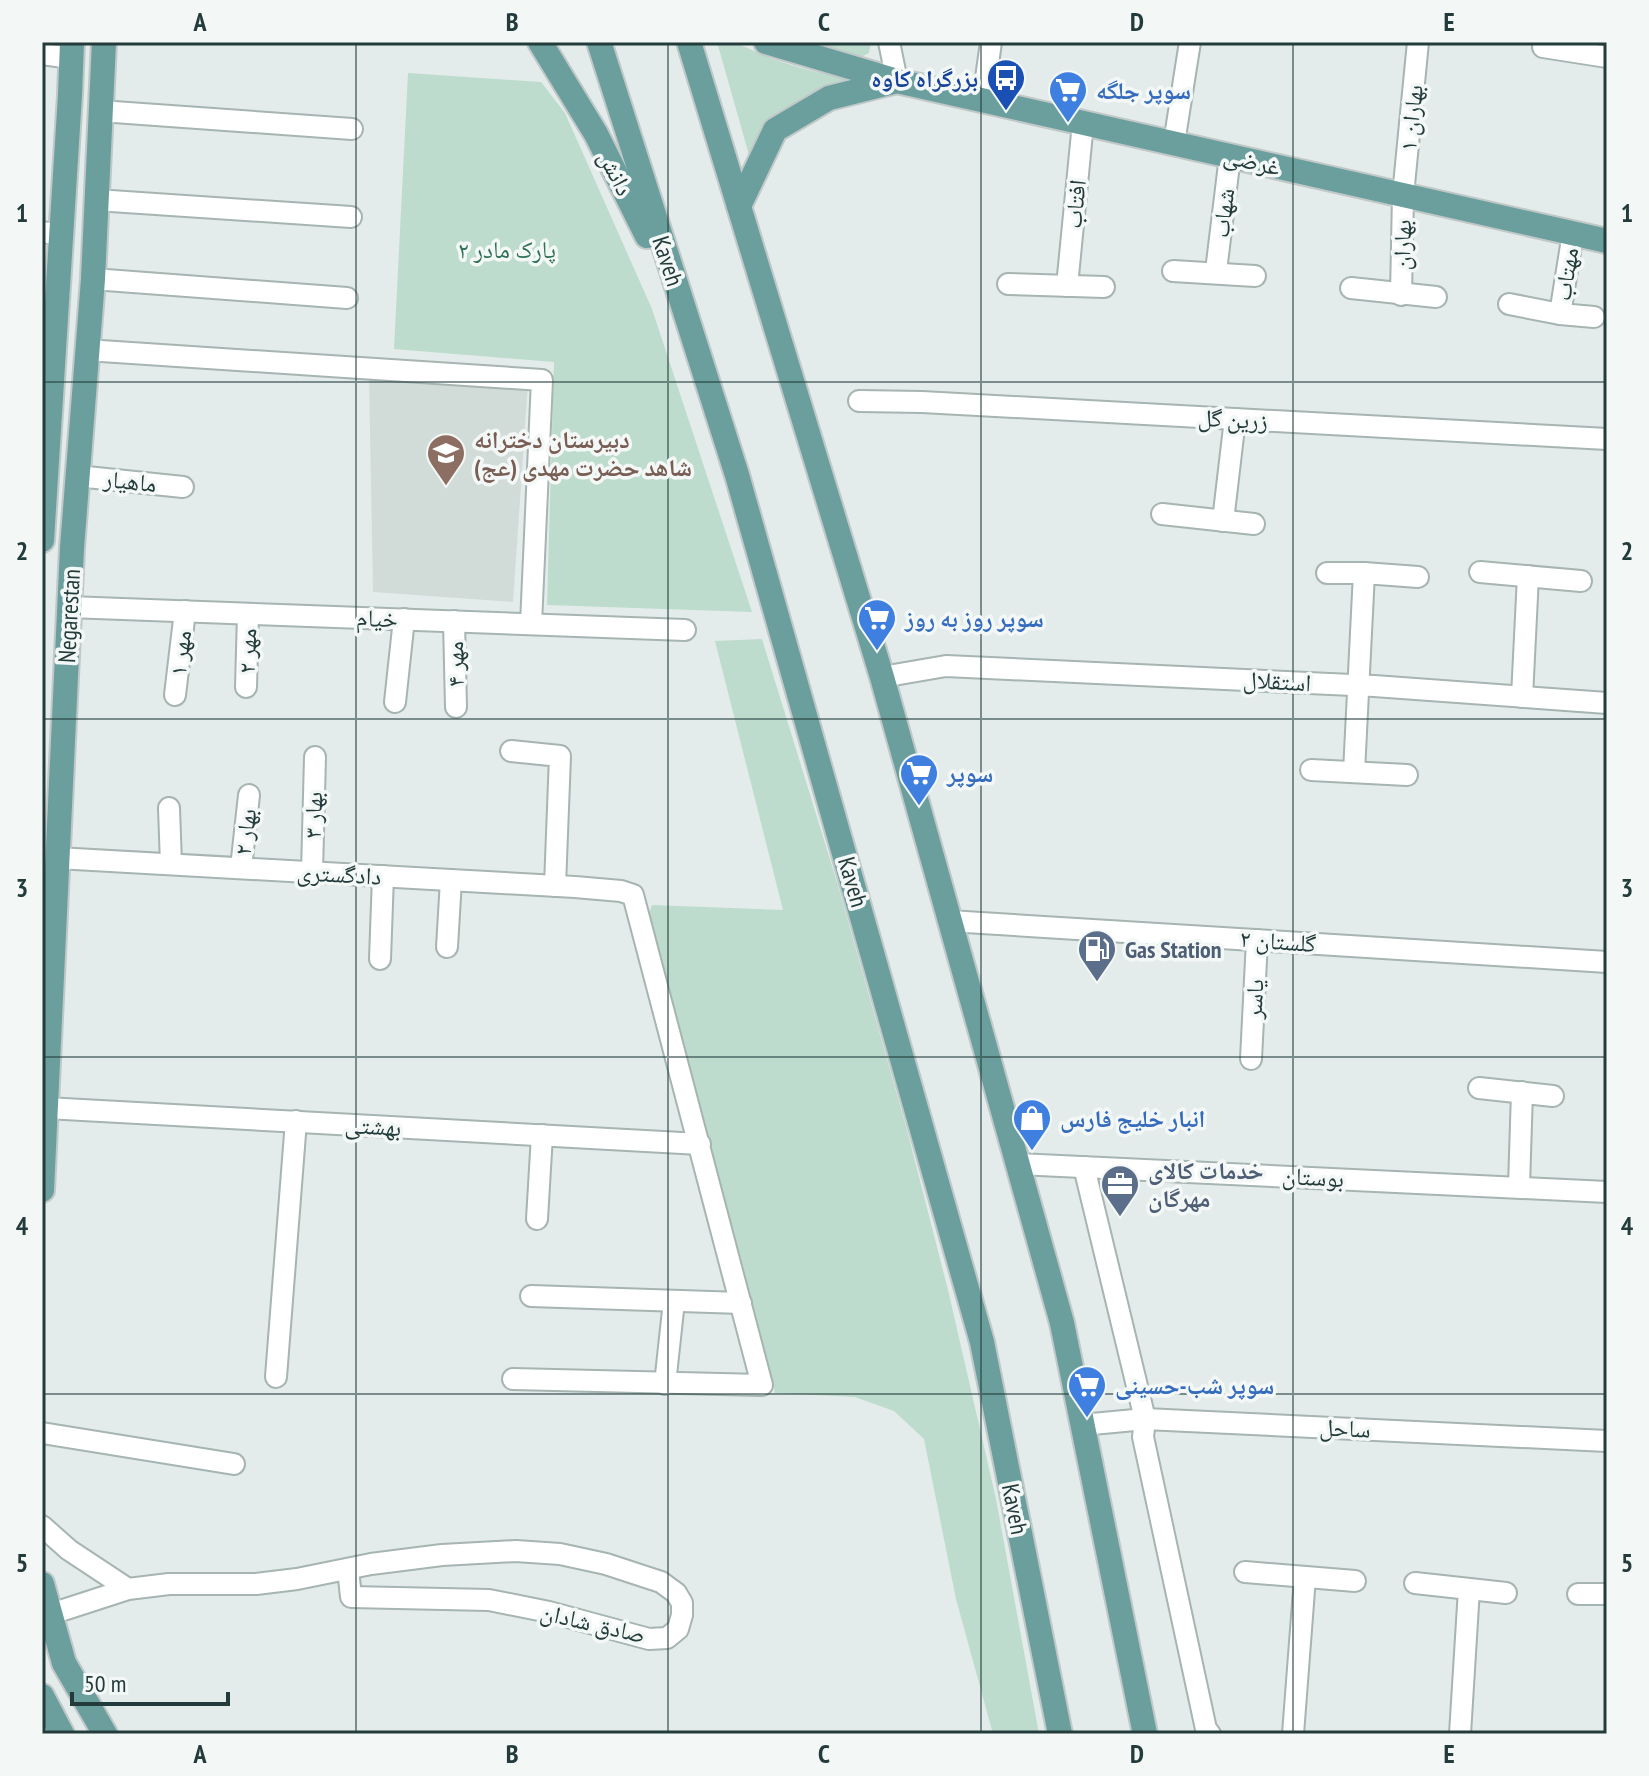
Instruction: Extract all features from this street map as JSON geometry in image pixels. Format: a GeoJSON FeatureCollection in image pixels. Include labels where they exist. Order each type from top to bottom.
{"type":"FeatureCollection","features":[{"type":"Feature","properties":{"kind":"main road","name":"Negarestan"},"geometry":{"type":"LineString","coordinates":[[42,1190],[69,607],[93,279],[104,42]]}},
{"type":"Feature","properties":{"kind":"main road","name":"دانش"},"geometry":{"type":"LineString","coordinates":[[540,42],[596,134],[683,308]]}},
{"type":"Feature","properties":{"kind":"main road","name":"Kaveh"},"geometry":{"type":"LineString","coordinates":[[599,42],[737,475],[982,1342],[1060,1734]]}},
{"type":"Feature","properties":{"kind":"main road"},"geometry":{"type":"LineString","coordinates":[[689,42],[882,677],[1062,1323],[1145,1734]]}},
{"type":"Feature","properties":{"kind":"main road","name":"غرضی"},"geometry":{"type":"LineString","coordinates":[[766,42],[897,81],[1607,241]]}},
{"type":"Feature","properties":{"kind":"main road","name":"Negarestan"},"geometry":{"type":"LineString","coordinates":[[42,540],[52,234],[71,50]]}},
{"type":"Feature","properties":{"kind":"main road"},"geometry":{"type":"LineString","coordinates":[[739,206],[775,130],[829,98],[897,81]]}},
{"type":"Feature","properties":{"kind":"main road"},"geometry":{"type":"LineString","coordinates":[[48,425],[57,432],[67,432],[81,425]]}},
{"type":"Feature","properties":{"kind":"main road"},"geometry":{"type":"LineString","coordinates":[[46,468],[57,459],[67,463],[77,476]]}},
{"type":"Feature","properties":{"kind":"main road"},"geometry":{"type":"LineString","coordinates":[[42,1584],[64,1663],[105,1734]]}},
{"type":"Feature","properties":{"kind":"main road"},"geometry":{"type":"LineString","coordinates":[[42,1696],[62,1734]]}},
{"type":"Feature","properties":{"kind":"street"},"geometry":{"type":"LineString","coordinates":[[889,42],[897,81]]}},
{"type":"Feature","properties":{"kind":"street"},"geometry":{"type":"LineString","coordinates":[[983,100],[991,42]]}},
{"type":"Feature","properties":{"kind":"street"},"geometry":{"type":"LineString","coordinates":[[1174,143],[1190,42]]}},
{"type":"Feature","properties":{"kind":"street","name":"بهاران ۱"},"geometry":{"type":"LineString","coordinates":[[1403,195],[1418,42]]}},
{"type":"Feature","properties":{"kind":"street"},"geometry":{"type":"LineString","coordinates":[[1543,47],[1607,57]]}},
{"type":"Feature","properties":{"kind":"street"},"geometry":{"type":"LineString","coordinates":[[42,54],[71,50]]}},
{"type":"Feature","properties":{"kind":"street"},"geometry":{"type":"LineString","coordinates":[[100,111],[352,129]]}},
{"type":"Feature","properties":{"kind":"street","name":"افتاب"},"geometry":{"type":"LineString","coordinates":[[1067,286],[1083,123]]}},
{"type":"Feature","properties":{"kind":"street","name":"شهاب"},"geometry":{"type":"LineString","coordinates":[[1216,271],[1230,156]]}},
{"type":"Feature","properties":{"kind":"street","name":"بهاران"},"geometry":{"type":"LineString","coordinates":[[1401,295],[1403,195]]}},
{"type":"Feature","properties":{"kind":"street"},"geometry":{"type":"LineString","coordinates":[[96,200],[351,217]]}},
{"type":"Feature","properties":{"kind":"street","name":"مهتاب"},"geometry":{"type":"LineString","coordinates":[[1560,314],[1573,233]]}},
{"type":"Feature","properties":{"kind":"street"},"geometry":{"type":"LineString","coordinates":[[1173,271],[1216,271],[1255,276]]}},
{"type":"Feature","properties":{"kind":"street"},"geometry":{"type":"LineString","coordinates":[[93,279],[347,298]]}},
{"type":"Feature","properties":{"kind":"street"},"geometry":{"type":"LineString","coordinates":[[1008,284],[1104,287]]}},
{"type":"Feature","properties":{"kind":"street"},"geometry":{"type":"LineString","coordinates":[[1351,288],[1436,297]]}},
{"type":"Feature","properties":{"kind":"street"},"geometry":{"type":"LineString","coordinates":[[1509,304],[1594,317]]}},
{"type":"Feature","properties":{"kind":"street"},"geometry":{"type":"LineString","coordinates":[[86,350],[542,380],[531,624]]}},
{"type":"Feature","properties":{"kind":"street","name":"زرین گل"},"geometry":{"type":"LineString","coordinates":[[859,401],[1607,439]]}},
{"type":"Feature","properties":{"kind":"street"},"geometry":{"type":"LineString","coordinates":[[1223,521],[1235,419]]}},
{"type":"Feature","properties":{"kind":"street","name":"ماهیار"},"geometry":{"type":"LineString","coordinates":[[77,476],[183,487]]}},
{"type":"Feature","properties":{"kind":"street"},"geometry":{"type":"LineString","coordinates":[[1162,514],[1254,524]]}},
{"type":"Feature","properties":{"kind":"street"},"geometry":{"type":"LineString","coordinates":[[1480,572],[1581,581]]}},
{"type":"Feature","properties":{"kind":"street"},"geometry":{"type":"LineString","coordinates":[[1327,573],[1418,577]]}},
{"type":"Feature","properties":{"kind":"street"},"geometry":{"type":"LineString","coordinates":[[1354,772],[1364,573]]}},
{"type":"Feature","properties":{"kind":"street"},"geometry":{"type":"LineString","coordinates":[[1522,697],[1528,576]]}},
{"type":"Feature","properties":{"kind":"street","name":"خیام"},"geometry":{"type":"LineString","coordinates":[[69,607],[685,630]]}},
{"type":"Feature","properties":{"kind":"street","name":"مهر ۱"},"geometry":{"type":"LineString","coordinates":[[175,695],[185,611]]}},
{"type":"Feature","properties":{"kind":"street","name":"مهر ۲"},"geometry":{"type":"LineString","coordinates":[[246,687],[248,614]]}},
{"type":"Feature","properties":{"kind":"street"},"geometry":{"type":"LineString","coordinates":[[395,702],[404,619]]}},
{"type":"Feature","properties":{"kind":"street","name":"مهر ۴"},"geometry":{"type":"LineString","coordinates":[[454,621],[456,707]]}},
{"type":"Feature","properties":{"kind":"street","name":"استقلال"},"geometry":{"type":"LineString","coordinates":[[882,677],[946,666],[1358,685],[1607,703]]}},
{"type":"Feature","properties":{"kind":"street"},"geometry":{"type":"LineString","coordinates":[[511,751],[560,756],[555,886]]}},
{"type":"Feature","properties":{"kind":"street","name":"بهار ۳"},"geometry":{"type":"LineString","coordinates":[[312,872],[315,757]]}},
{"type":"Feature","properties":{"kind":"street"},"geometry":{"type":"LineString","coordinates":[[1311,770],[1407,775]]}},
{"type":"Feature","properties":{"kind":"street","name":"بهار ۲"},"geometry":{"type":"LineString","coordinates":[[241,868],[249,795]]}},
{"type":"Feature","properties":{"kind":"street"},"geometry":{"type":"LineString","coordinates":[[169,808],[171,864]]}},
{"type":"Feature","properties":{"kind":"street","name":"دادگستری"},"geometry":{"type":"LineString","coordinates":[[57,858],[555,886],[621,891],[633,895],[700,1144]]}},
{"type":"Feature","properties":{"kind":"street"},"geometry":{"type":"LineString","coordinates":[[380,959],[383,876]]}},
{"type":"Feature","properties":{"kind":"street"},"geometry":{"type":"LineString","coordinates":[[447,947],[451,880]]}},
{"type":"Feature","properties":{"kind":"street","name":"گلستان ۲"},"geometry":{"type":"LineString","coordinates":[[949,921],[1607,962]]}},
{"type":"Feature","properties":{"kind":"street","name":"یاسر"},"geometry":{"type":"LineString","coordinates":[[1251,1059],[1257,940]]}},
{"type":"Feature","properties":{"kind":"street"},"geometry":{"type":"LineString","coordinates":[[1479,1088],[1553,1096]]}},
{"type":"Feature","properties":{"kind":"street"},"geometry":{"type":"LineString","coordinates":[[1519,1186],[1522,1092]]}},
{"type":"Feature","properties":{"kind":"street","name":"بهشتی"},"geometry":{"type":"LineString","coordinates":[[46,1108],[700,1144]]}},
{"type":"Feature","properties":{"kind":"street"},"geometry":{"type":"LineString","coordinates":[[276,1377],[296,1121]]}},
{"type":"Feature","properties":{"kind":"street"},"geometry":{"type":"LineString","coordinates":[[537,1219],[542,1135]]}},
{"type":"Feature","properties":{"kind":"street"},"geometry":{"type":"LineString","coordinates":[[513,1379],[762,1385],[700,1144]]}},
{"type":"Feature","properties":{"kind":"street","name":"بوستان"},"geometry":{"type":"LineString","coordinates":[[1018,1164],[1607,1192]]}},
{"type":"Feature","properties":{"kind":"street"},"geometry":{"type":"LineString","coordinates":[[1084,1167],[1145,1419],[1143,1437],[1206,1729],[1210,1734]]}},
{"type":"Feature","properties":{"kind":"street"},"geometry":{"type":"LineString","coordinates":[[531,1296],[741,1303]]}},
{"type":"Feature","properties":{"kind":"street"},"geometry":{"type":"LineString","coordinates":[[665,1384],[674,1301]]}},
{"type":"Feature","properties":{"kind":"street","name":"ساحل"},"geometry":{"type":"LineString","coordinates":[[1082,1425],[1145,1419],[1607,1441]]}},
{"type":"Feature","properties":{"kind":"street"},"geometry":{"type":"LineString","coordinates":[[42,1433],[234,1464]]}},
{"type":"Feature","properties":{"kind":"street"},"geometry":{"type":"LineString","coordinates":[[42,1526],[69,1550],[128,1589]]}},
{"type":"Feature","properties":{"kind":"street","name":"صادق شادان"},"geometry":{"type":"LineString","coordinates":[[51,1614],[128,1589],[169,1584],[256,1584],[348,1569],[442,1555],[516,1551],[560,1554],[606,1564],[661,1582],[676,1593],[682,1603],[682,1615],[678,1629],[667,1638],[649,1639],[489,1600],[351,1597],[348,1569]]}},
{"type":"Feature","properties":{"kind":"street"},"geometry":{"type":"LineString","coordinates":[[1245,1572],[1355,1581]]}},
{"type":"Feature","properties":{"kind":"street"},"geometry":{"type":"LineString","coordinates":[[1293,1734],[1305,1577]]}},
{"type":"Feature","properties":{"kind":"street"},"geometry":{"type":"LineString","coordinates":[[1415,1583],[1506,1593]]}},
{"type":"Feature","properties":{"kind":"street"},"geometry":{"type":"LineString","coordinates":[[1460,1734],[1469,1589]]}},
{"type":"Feature","properties":{"kind":"street"},"geometry":{"type":"LineString","coordinates":[[1578,1594],[1607,1594]]}},
{"type":"Feature","properties":{"kind":"shaded area","name":"دبیرستان دخترانه شاهد حضرت مهدی (عج)"},"geometry":{"type":"Polygon","coordinates":[[[369,375],[528,383],[513,602],[373,592],[369,375]]]}},
{"type":"Feature","properties":{"kind":"green space"},"geometry":{"type":"Polygon","coordinates":[[[717,42],[742,46],[808,70],[862,81],[751,162],[717,42]]]}},
{"type":"Feature","properties":{"kind":"green space"},"geometry":{"type":"Polygon","coordinates":[[[805,42],[871,42],[869,53],[855,60],[805,42]]]}},
{"type":"Feature","properties":{"kind":"green space","name":"پارک مادر ۲"},"geometry":{"type":"Polygon","coordinates":[[[408,73],[541,82],[565,113],[652,309],[752,612],[547,605],[554,362],[394,349],[408,73]]]}},
{"type":"Feature","properties":{"kind":"green space"},"geometry":{"type":"Polygon","coordinates":[[[762,639],[837,882],[907,1130],[948,1290],[996,1499],[1039,1734],[993,1734],[956,1599],[924,1439],[894,1411],[855,1397],[775,1393],[648,916],[652,905],[783,910],[715,641],[762,639]]]}},
{"type":"Feature","properties":{"kind":"place","name":"بزرگراه کاوه"},"geometry":{"type":"Point","coordinates":[1006,112]}},
{"type":"Feature","properties":{"kind":"place","name":"سوپر جلگه"},"geometry":{"type":"Point","coordinates":[1068,124]}},
{"type":"Feature","properties":{"kind":"place","name":"دبیرستان دخترانه شاهد حضرت مهدی (عج)"},"geometry":{"type":"Point","coordinates":[446,487]}},
{"type":"Feature","properties":{"kind":"place","name":"سوپر روز به روز"},"geometry":{"type":"Point","coordinates":[877,652]}},
{"type":"Feature","properties":{"kind":"place","name":"سوپر"},"geometry":{"type":"Point","coordinates":[919,807]}},
{"type":"Feature","properties":{"kind":"place","name":"Gas Station"},"geometry":{"type":"Point","coordinates":[1097,983]}},
{"type":"Feature","properties":{"kind":"place","name":"انبار خلیج فارس"},"geometry":{"type":"Point","coordinates":[1032,1152]}},
{"type":"Feature","properties":{"kind":"place","name":"خدمات کالای مهرگان"},"geometry":{"type":"Point","coordinates":[1120,1218]}},
{"type":"Feature","properties":{"kind":"place","name":"سوپر شب-حسینی"},"geometry":{"type":"Point","coordinates":[1087,1419]}}]}
